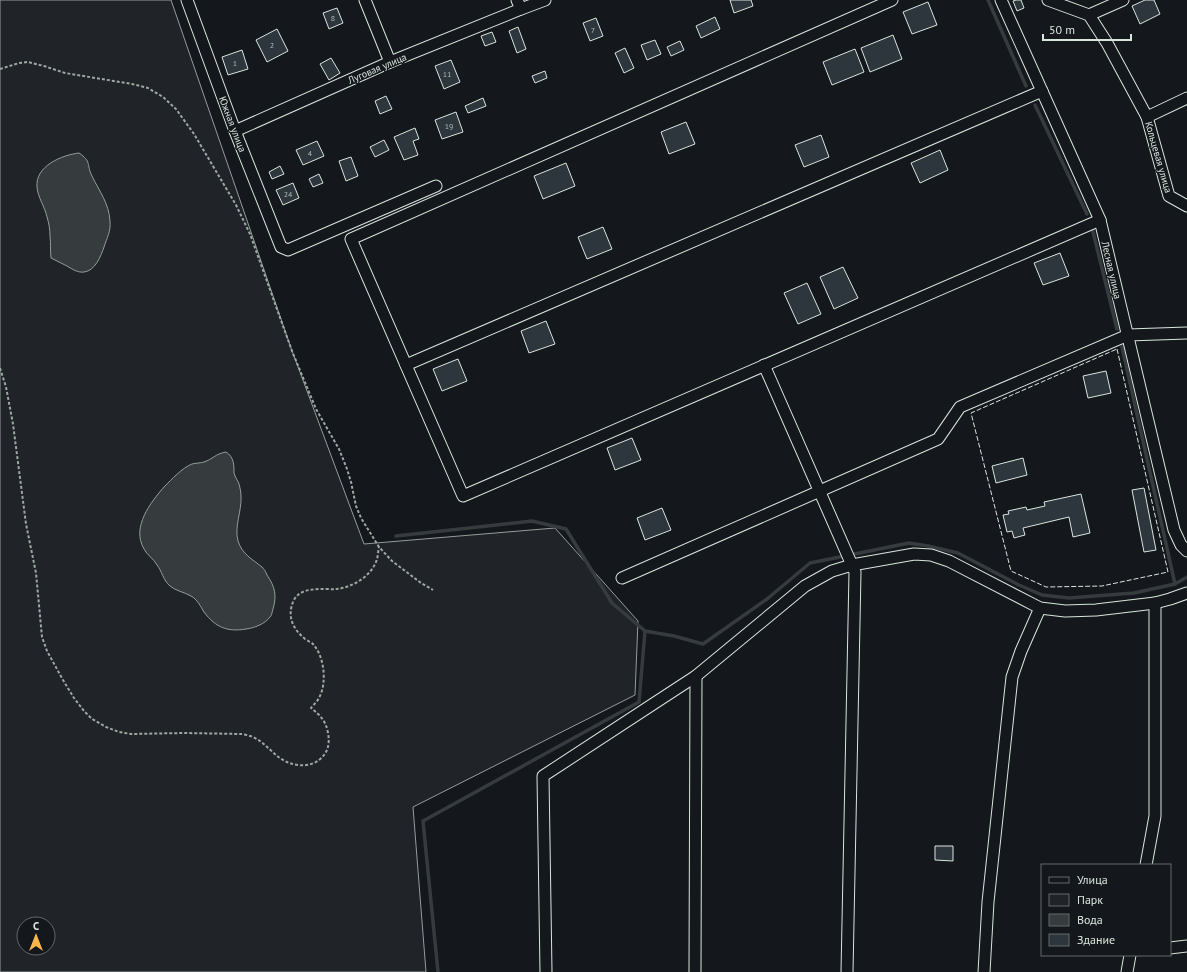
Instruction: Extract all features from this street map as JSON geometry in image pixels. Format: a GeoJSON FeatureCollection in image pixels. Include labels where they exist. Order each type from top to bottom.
{"type":"FeatureCollection","features":[{"type":"Feature","properties":{"kind":"street","name":"Южная улица"},"geometry":{"type":"LineString","coordinates":[[186,0],[235,131],[281,247],[288,250],[436,186]]}},
{"type":"Feature","properties":{"kind":"street"},"geometry":{"type":"LineString","coordinates":[[365,0],[390,62]]}},
{"type":"Feature","properties":{"kind":"street","name":"Луговая улица"},"geometry":{"type":"LineString","coordinates":[[235,131],[519,5],[545,0]]}},
{"type":"Feature","properties":{"kind":"street"},"geometry":{"type":"LineString","coordinates":[[892,0],[351,239],[463,496],[1100,220]]}},
{"type":"Feature","properties":{"kind":"street","name":"Лесная улица"},"geometry":{"type":"LineString","coordinates":[[1001,0],[1100,220],[1174,530],[1181,545],[1187,550]]}},
{"type":"Feature","properties":{"kind":"street"},"geometry":{"type":"LineString","coordinates":[[1048,0],[1089,15],[1123,0]]}},
{"type":"Feature","properties":{"kind":"street","name":"Кольцевая улица"},"geometry":{"type":"LineString","coordinates":[[1089,15],[1107,43],[1147,117],[1170,196],[1186,206]]}},
{"type":"Feature","properties":{"kind":"street"},"geometry":{"type":"LineString","coordinates":[[406,365],[1042,91]]}},
{"type":"Feature","properties":{"kind":"street"},"geometry":{"type":"LineString","coordinates":[[1147,117],[1187,98]]}},
{"type":"Feature","properties":{"kind":"street"},"geometry":{"type":"LineString","coordinates":[[622,578],[938,439],[960,407],[1128,335],[1187,333]]}},
{"type":"Feature","properties":{"kind":"street"},"geometry":{"type":"LineString","coordinates":[[764,365],[855,572],[847,972]]}},
{"type":"Feature","properties":{"kind":"street"},"geometry":{"type":"LineString","coordinates":[[546,972],[543,776],[696,676],[805,586],[832,571],[852,565],[914,554],[931,555],[949,561],[1040,608],[1065,611],[1096,610],[1155,603],[1187,593]]}},
{"type":"Feature","properties":{"kind":"street"},"geometry":{"type":"LineString","coordinates":[[1146,864],[1155,816],[1155,603]]}},
{"type":"Feature","properties":{"kind":"street"},"geometry":{"type":"LineString","coordinates":[[984,972],[988,902],[1012,677],[1021,651],[1040,608]]}},
{"type":"Feature","properties":{"kind":"street"},"geometry":{"type":"LineString","coordinates":[[695,972],[696,676]]}},
{"type":"Feature","properties":{"kind":"street"},"geometry":{"type":"LineString","coordinates":[[1171,948],[1187,946]]}},
{"type":"Feature","properties":{"kind":"street"},"geometry":{"type":"LineString","coordinates":[[1127,972],[1130,956]]}},
{"type":"Feature","properties":{"kind":"path"},"geometry":{"type":"LineString","coordinates":[[0,69],[18,63],[28,62],[66,73],[132,84],[148,88],[163,97],[176,109],[194,134],[236,205],[250,234],[292,351],[316,409],[339,449],[347,469],[356,506],[361,518],[379,547],[392,561],[421,583],[433,590]]}},
{"type":"Feature","properties":{"kind":"path"},"geometry":{"type":"LineString","coordinates":[[0,368],[6,387],[13,424],[26,524],[36,573],[42,637],[47,651],[74,698],[92,719],[106,727],[119,732],[131,734],[184,733],[245,735],[259,741],[273,754],[293,765],[304,766],[316,763],[325,756],[329,746],[327,726],[319,714],[311,708],[320,697],[324,687],[323,668],[318,651],[297,631],[292,624],[290,616],[291,608],[294,600],[305,590],[337,589],[348,586],[367,575],[377,559],[379,547]]}},
{"type":"Feature","properties":{"kind":"green space"},"geometry":{"type":"Polygon","coordinates":[[[0,0],[171,0],[291,348],[364,544],[555,528],[638,621],[635,695],[413,807],[426,972],[0,972],[0,0]]]}},
{"type":"Feature","properties":{"kind":"water"},"geometry":{"type":"Polygon","coordinates":[[[79,153],[86,159],[90,172],[106,203],[110,225],[101,255],[97,262],[88,271],[82,272],[51,258],[49,224],[37,187],[40,173],[51,163],[65,156],[79,153]]]}},
{"type":"Feature","properties":{"kind":"water"},"geometry":{"type":"Polygon","coordinates":[[[226,452],[229,454],[234,464],[234,473],[241,492],[237,530],[238,541],[245,553],[262,567],[272,583],[275,595],[272,613],[268,619],[256,627],[240,630],[223,628],[213,622],[193,597],[170,586],[156,563],[144,549],[140,532],[144,515],[159,493],[174,477],[192,464],[204,462],[226,452]]]}},
{"type":"Feature","properties":{"kind":"building"},"geometry":{"type":"Polygon","coordinates":[[[730,0],[751,0],[753,6],[734,13],[730,0]]]}},
{"type":"Feature","properties":{"kind":"building"},"geometry":{"type":"Polygon","coordinates":[[[1021,0],[1024,8],[1017,11],[1013,1],[1021,0]]]}},
{"type":"Feature","properties":{"kind":"building"},"geometry":{"type":"Polygon","coordinates":[[[1145,0],[1154,0],[1160,14],[1140,24],[1132,6],[1145,0]]]}},
{"type":"Feature","properties":{"kind":"building"},"geometry":{"type":"Polygon","coordinates":[[[928,2],[937,25],[912,34],[903,12],[928,2]]]}},
{"type":"Feature","properties":{"kind":"building"},"geometry":{"type":"Polygon","coordinates":[[[337,8],[343,23],[329,29],[323,13],[337,8]]]}},
{"type":"Feature","properties":{"kind":"building"},"geometry":{"type":"Polygon","coordinates":[[[715,17],[720,29],[701,38],[696,26],[715,17]]]}},
{"type":"Feature","properties":{"kind":"building"},"geometry":{"type":"Polygon","coordinates":[[[596,18],[603,36],[590,41],[583,23],[596,18]]]}},
{"type":"Feature","properties":{"kind":"building"},"geometry":{"type":"Polygon","coordinates":[[[518,27],[526,49],[517,53],[509,31],[518,27]]]}},
{"type":"Feature","properties":{"kind":"building"},"geometry":{"type":"Polygon","coordinates":[[[277,29],[288,51],[267,62],[256,40],[277,29]]]}},
{"type":"Feature","properties":{"kind":"building"},"geometry":{"type":"Polygon","coordinates":[[[492,32],[496,42],[485,46],[481,36],[492,32]]]}},
{"type":"Feature","properties":{"kind":"building"},"geometry":{"type":"Polygon","coordinates":[[[893,35],[902,59],[870,72],[861,48],[893,35]]]}},
{"type":"Feature","properties":{"kind":"building"},"geometry":{"type":"Polygon","coordinates":[[[655,40],[661,54],[647,60],[641,45],[655,40]]]}},
{"type":"Feature","properties":{"kind":"building"},"geometry":{"type":"Polygon","coordinates":[[[680,41],[684,50],[671,56],[667,47],[680,41]]]}},
{"type":"Feature","properties":{"kind":"building"},"geometry":{"type":"Polygon","coordinates":[[[625,48],[634,68],[624,73],[615,53],[625,48]]]}},
{"type":"Feature","properties":{"kind":"building"},"geometry":{"type":"Polygon","coordinates":[[[855,49],[864,72],[832,85],[823,62],[855,49]]]}},
{"type":"Feature","properties":{"kind":"building"},"geometry":{"type":"Polygon","coordinates":[[[242,50],[248,69],[228,75],[222,57],[242,50]]]}},
{"type":"Feature","properties":{"kind":"building"},"geometry":{"type":"Polygon","coordinates":[[[331,58],[340,73],[329,80],[320,64],[331,58]]]}},
{"type":"Feature","properties":{"kind":"building"},"geometry":{"type":"Polygon","coordinates":[[[451,60],[460,82],[444,89],[435,66],[451,60]]]}},
{"type":"Feature","properties":{"kind":"building"},"geometry":{"type":"Polygon","coordinates":[[[545,71],[547,78],[535,83],[532,76],[545,71]]]}},
{"type":"Feature","properties":{"kind":"building"},"geometry":{"type":"Polygon","coordinates":[[[386,96],[392,109],[380,114],[375,101],[386,96]]]}},
{"type":"Feature","properties":{"kind":"building"},"geometry":{"type":"Polygon","coordinates":[[[483,98],[486,106],[468,113],[465,106],[483,98]]]}},
{"type":"Feature","properties":{"kind":"building"},"geometry":{"type":"Polygon","coordinates":[[[456,112],[463,132],[442,139],[435,120],[456,112]]]}},
{"type":"Feature","properties":{"kind":"building"},"geometry":{"type":"Polygon","coordinates":[[[686,122],[695,144],[669,154],[661,132],[686,122]]]}},
{"type":"Feature","properties":{"kind":"building"},"geometry":{"type":"Polygon","coordinates":[[[415,128],[419,139],[413,141],[418,155],[404,160],[394,137],[415,128]]]}},
{"type":"Feature","properties":{"kind":"building"},"geometry":{"type":"Polygon","coordinates":[[[821,135],[829,157],[804,167],[795,145],[821,135]]]}},
{"type":"Feature","properties":{"kind":"building"},"geometry":{"type":"Polygon","coordinates":[[[384,140],[389,150],[375,157],[370,147],[384,140]]]}},
{"type":"Feature","properties":{"kind":"building"},"geometry":{"type":"Polygon","coordinates":[[[317,141],[324,156],[303,165],[296,150],[317,141]]]}},
{"type":"Feature","properties":{"kind":"building"},"geometry":{"type":"Polygon","coordinates":[[[940,150],[948,170],[920,183],[911,163],[940,150]]]}},
{"type":"Feature","properties":{"kind":"building"},"geometry":{"type":"Polygon","coordinates":[[[351,157],[358,176],[346,181],[339,161],[351,157]]]}},
{"type":"Feature","properties":{"kind":"building"},"geometry":{"type":"Polygon","coordinates":[[[566,163],[575,186],[543,199],[534,176],[566,163]]]}},
{"type":"Feature","properties":{"kind":"building"},"geometry":{"type":"Polygon","coordinates":[[[280,166],[284,174],[272,179],[269,172],[280,166]]]}},
{"type":"Feature","properties":{"kind":"building"},"geometry":{"type":"Polygon","coordinates":[[[319,174],[323,183],[313,187],[309,179],[319,174]]]}},
{"type":"Feature","properties":{"kind":"building"},"geometry":{"type":"Polygon","coordinates":[[[293,183],[299,198],[283,205],[276,190],[293,183]]]}},
{"type":"Feature","properties":{"kind":"building"},"geometry":{"type":"Polygon","coordinates":[[[603,227],[612,249],[587,259],[578,237],[603,227]]]}},
{"type":"Feature","properties":{"kind":"building"},"geometry":{"type":"Polygon","coordinates":[[[1060,253],[1069,276],[1043,285],[1034,263],[1060,253]]]}},
{"type":"Feature","properties":{"kind":"building"},"geometry":{"type":"Polygon","coordinates":[[[843,267],[858,298],[834,309],[820,277],[843,267]]]}},
{"type":"Feature","properties":{"kind":"building"},"geometry":{"type":"Polygon","coordinates":[[[807,283],[821,314],[798,324],[784,293],[807,283]]]}},
{"type":"Feature","properties":{"kind":"building"},"geometry":{"type":"Polygon","coordinates":[[[546,321],[555,344],[529,353],[521,331],[546,321]]]}},
{"type":"Feature","properties":{"kind":"building"},"geometry":{"type":"Polygon","coordinates":[[[458,359],[467,381],[442,391],[433,369],[458,359]]]}},
{"type":"Feature","properties":{"kind":"building"},"geometry":{"type":"Polygon","coordinates":[[[1106,371],[1111,393],[1088,398],[1083,376],[1106,371]]]}},
{"type":"Feature","properties":{"kind":"building"},"geometry":{"type":"Polygon","coordinates":[[[632,438],[641,460],[615,470],[607,448],[632,438]]]}},
{"type":"Feature","properties":{"kind":"building"},"geometry":{"type":"Polygon","coordinates":[[[1023,458],[1027,475],[996,483],[992,466],[1023,458]]]}},
{"type":"Feature","properties":{"kind":"building"},"geometry":{"type":"Polygon","coordinates":[[[1144,488],[1156,550],[1144,552],[1132,490],[1144,488]]]}},
{"type":"Feature","properties":{"kind":"building"},"geometry":{"type":"Polygon","coordinates":[[[1081,494],[1090,533],[1073,537],[1069,517],[1023,528],[1025,535],[1014,538],[1012,531],[1007,532],[1003,515],[1009,514],[1008,511],[1026,507],[1027,510],[1045,506],[1044,502],[1081,494]]]}},
{"type":"Feature","properties":{"kind":"building"},"geometry":{"type":"Polygon","coordinates":[[[662,508],[671,530],[645,540],[637,518],[662,508]]]}},
{"type":"Feature","properties":{"kind":"building"},"geometry":{"type":"Polygon","coordinates":[[[935,846],[953,846],[953,861],[935,860],[935,846]]]}},
{"type":"Feature","properties":{"kind":"waterway"},"geometry":{"type":"LineString","coordinates":[[988,0],[1026,86]]}},
{"type":"Feature","properties":{"kind":"waterway"},"geometry":{"type":"LineString","coordinates":[[1035,105],[1087,214]]}},
{"type":"Feature","properties":{"kind":"waterway"},"geometry":{"type":"LineString","coordinates":[[1092,228],[1117,329]]}},
{"type":"Feature","properties":{"kind":"waterway"},"geometry":{"type":"LineString","coordinates":[[1122,347],[1175,584]]}},
{"type":"Feature","properties":{"kind":"waterway"},"geometry":{"type":"LineString","coordinates":[[396,536],[532,521],[566,529],[612,603],[645,631],[674,636],[703,644],[767,599],[810,563],[909,543],[958,553],[1019,585],[1042,595],[1069,598],[1134,593],[1175,584],[1187,577]]}},
{"type":"Feature","properties":{"kind":"waterway"},"geometry":{"type":"LineString","coordinates":[[438,972],[423,821],[639,702],[645,631]]}},
{"type":"Feature","properties":{"kind":"fence"},"geometry":{"type":"LineString","coordinates":[[1117,349],[1168,572],[1102,586],[1046,587],[1011,571],[971,413],[1117,349]]}}]}
